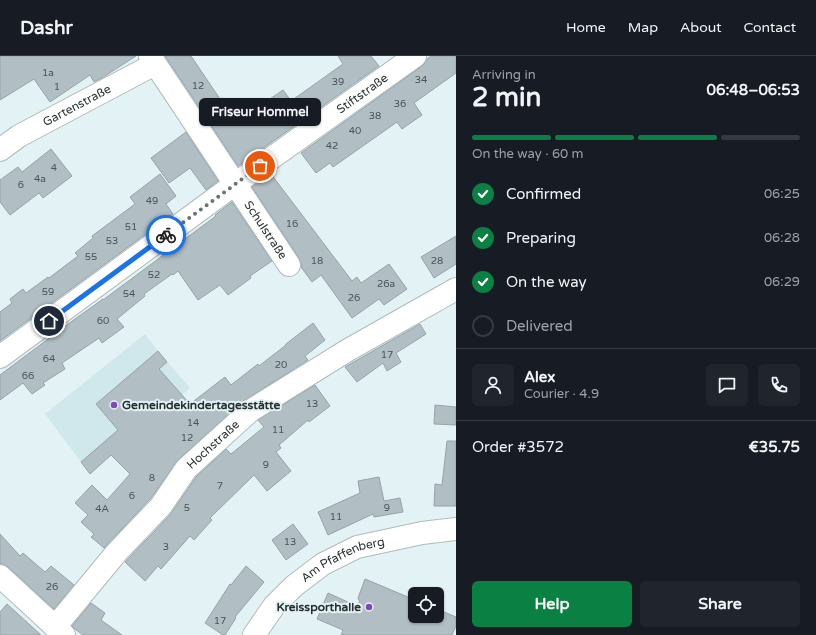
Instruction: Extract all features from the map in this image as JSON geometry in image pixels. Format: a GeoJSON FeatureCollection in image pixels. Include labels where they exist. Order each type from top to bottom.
{"type":"FeatureCollection","features":[{"type":"Feature","properties":{"kind":"street","name":"Stiftstraße"},"geometry":{"type":"LineString","coordinates":[[0,357],[235,184],[414,56]]}},
{"type":"Feature","properties":{"kind":"street","name":"Schulstraße"},"geometry":{"type":"LineString","coordinates":[[152,60],[289,265]]}},
{"type":"Feature","properties":{"kind":"street","name":"Gartenstraße"},"geometry":{"type":"LineString","coordinates":[[0,150],[19,136],[152,60]]}},
{"type":"Feature","properties":{"kind":"street","name":"Hochstraße"},"geometry":{"type":"LineString","coordinates":[[60,631],[117,552],[161,506],[186,468],[250,411],[348,350],[456,289]]}},
{"type":"Feature","properties":{"kind":"street","name":"Am Pfaffenberg"},"geometry":{"type":"LineString","coordinates":[[254,635],[274,606],[294,586],[323,564],[357,547],[422,533],[456,528]]}},
{"type":"Feature","properties":{"kind":"street"},"geometry":{"type":"LineString","coordinates":[[0,576],[60,631]]}},
{"type":"Feature","properties":{"kind":"shaded area","name":"Gemeindekindertagesstätte"},"geometry":{"type":"Polygon","coordinates":[[[145,334],[190,388],[90,474],[45,414],[145,334]]]}},
{"type":"Feature","properties":{"kind":"building"},"geometry":{"type":"Polygon","coordinates":[[[0,56],[136,56],[94,82],[90,75],[50,102],[34,79],[0,100],[0,56]]]}},
{"type":"Feature","properties":{"kind":"building"},"geometry":{"type":"Polygon","coordinates":[[[165,56],[191,56],[220,99],[223,98],[238,121],[283,90],[291,101],[343,64],[338,56],[371,56],[379,66],[238,166],[165,56]]]}},
{"type":"Feature","properties":{"kind":"building"},"geometry":{"type":"Polygon","coordinates":[[[431,56],[456,56],[456,73],[414,103],[422,115],[402,129],[397,122],[333,167],[330,163],[316,173],[301,153],[422,66],[431,56]]]}},
{"type":"Feature","properties":{"kind":"building"},"geometry":{"type":"Polygon","coordinates":[[[186,132],[218,181],[206,190],[190,168],[169,183],[151,158],[186,132]]]}},
{"type":"Feature","properties":{"kind":"building"},"geometry":{"type":"Polygon","coordinates":[[[51,149],[72,176],[43,198],[39,193],[10,215],[0,202],[0,180],[18,167],[22,172],[51,149]]]}},
{"type":"Feature","properties":{"kind":"building"},"geometry":{"type":"Polygon","coordinates":[[[160,174],[176,196],[166,204],[173,214],[0,341],[0,312],[12,303],[10,299],[23,289],[26,293],[78,256],[75,253],[93,238],[92,236],[135,204],[130,197],[160,174]]]}},
{"type":"Feature","properties":{"kind":"building"},"geometry":{"type":"Polygon","coordinates":[[[271,174],[352,281],[357,277],[361,283],[389,264],[407,289],[384,305],[379,299],[352,318],[321,275],[312,282],[301,267],[299,258],[252,187],[271,174]]]}},
{"type":"Feature","properties":{"kind":"building"},"geometry":{"type":"Polygon","coordinates":[[[232,202],[272,261],[250,276],[251,278],[228,295],[220,285],[198,300],[178,271],[173,275],[172,274],[144,294],[145,296],[117,319],[124,327],[102,343],[99,338],[62,363],[65,369],[43,383],[45,385],[32,394],[23,383],[0,400],[0,375],[216,216],[215,215],[232,202]]]}},
{"type":"Feature","properties":{"kind":"building"},"geometry":{"type":"Polygon","coordinates":[[[456,236],[456,264],[434,278],[421,257],[456,236]]]}},
{"type":"Feature","properties":{"kind":"building"},"geometry":{"type":"Polygon","coordinates":[[[313,323],[325,340],[305,356],[308,360],[242,402],[178,460],[151,498],[104,548],[91,537],[94,534],[81,522],[88,515],[75,503],[92,485],[107,500],[130,474],[111,455],[90,474],[81,462],[118,430],[96,404],[158,351],[167,362],[159,369],[190,404],[225,377],[231,385],[258,364],[259,366],[313,323]]]}},
{"type":"Feature","properties":{"kind":"building"},"geometry":{"type":"Polygon","coordinates":[[[420,324],[426,334],[396,353],[401,362],[387,371],[383,363],[357,382],[345,367],[420,324]]]}},
{"type":"Feature","properties":{"kind":"building"},"geometry":{"type":"Polygon","coordinates":[[[315,385],[330,406],[309,422],[308,420],[279,445],[281,448],[276,452],[291,471],[267,491],[254,475],[210,518],[212,520],[194,540],[190,536],[161,569],[158,566],[145,581],[125,562],[170,515],[196,477],[226,449],[231,454],[264,427],[258,420],[315,385]]]}},
{"type":"Feature","properties":{"kind":"building"},"geometry":{"type":"Polygon","coordinates":[[[435,405],[456,407],[456,425],[434,424],[435,405]]]}},
{"type":"Feature","properties":{"kind":"building"},"geometry":{"type":"Polygon","coordinates":[[[447,441],[456,441],[456,506],[434,506],[435,484],[442,485],[447,441]]]}},
{"type":"Feature","properties":{"kind":"building"},"geometry":{"type":"Polygon","coordinates":[[[379,477],[384,501],[400,498],[403,512],[374,517],[373,514],[328,535],[318,512],[360,493],[358,481],[379,477]]]}},
{"type":"Feature","properties":{"kind":"building"},"geometry":{"type":"Polygon","coordinates":[[[293,524],[308,544],[286,560],[272,540],[293,524]]]}},
{"type":"Feature","properties":{"kind":"building"},"geometry":{"type":"Polygon","coordinates":[[[0,534],[20,556],[23,553],[45,572],[51,566],[74,585],[54,609],[8,567],[0,564],[0,534]]]}},
{"type":"Feature","properties":{"kind":"building"},"geometry":{"type":"Polygon","coordinates":[[[246,566],[264,582],[235,617],[236,618],[225,635],[223,635],[205,623],[230,584],[231,585],[246,566]]]}},
{"type":"Feature","properties":{"kind":"building","name":"Kreissporthalle"},"geometry":{"type":"Polygon","coordinates":[[[365,579],[408,597],[408,623],[444,623],[444,612],[456,617],[456,626],[452,635],[341,635],[343,630],[317,619],[328,593],[350,603],[353,606],[360,602],[358,598],[365,579]]]}},
{"type":"Feature","properties":{"kind":"building"},"geometry":{"type":"Polygon","coordinates":[[[91,603],[105,613],[101,620],[122,635],[83,635],[72,626],[91,603]]]}},
{"type":"Feature","properties":{"kind":"building"},"geometry":{"type":"Polygon","coordinates":[[[7,604],[41,635],[0,635],[0,612],[7,604]]]}},
{"type":"Feature","properties":{"kind":"way so far"},"geometry":{"type":"LineString","coordinates":[[166,235],[260,166]]}},
{"type":"Feature","properties":{"kind":"place","name":"Friseur Hommel"},"geometry":{"type":"Point","coordinates":[260,166]}},
{"type":"Feature","properties":{"kind":"place","name":"Gemeindekindertagesstätte"},"geometry":{"type":"Point","coordinates":[114,405]}},
{"type":"Feature","properties":{"kind":"place","name":"Kreissporthalle"},"geometry":{"type":"Point","coordinates":[369,607]}},
{"type":"Feature","properties":{"kind":"route"},"geometry":{"type":"LineString","coordinates":[[49,321],[166,235]]}}]}
